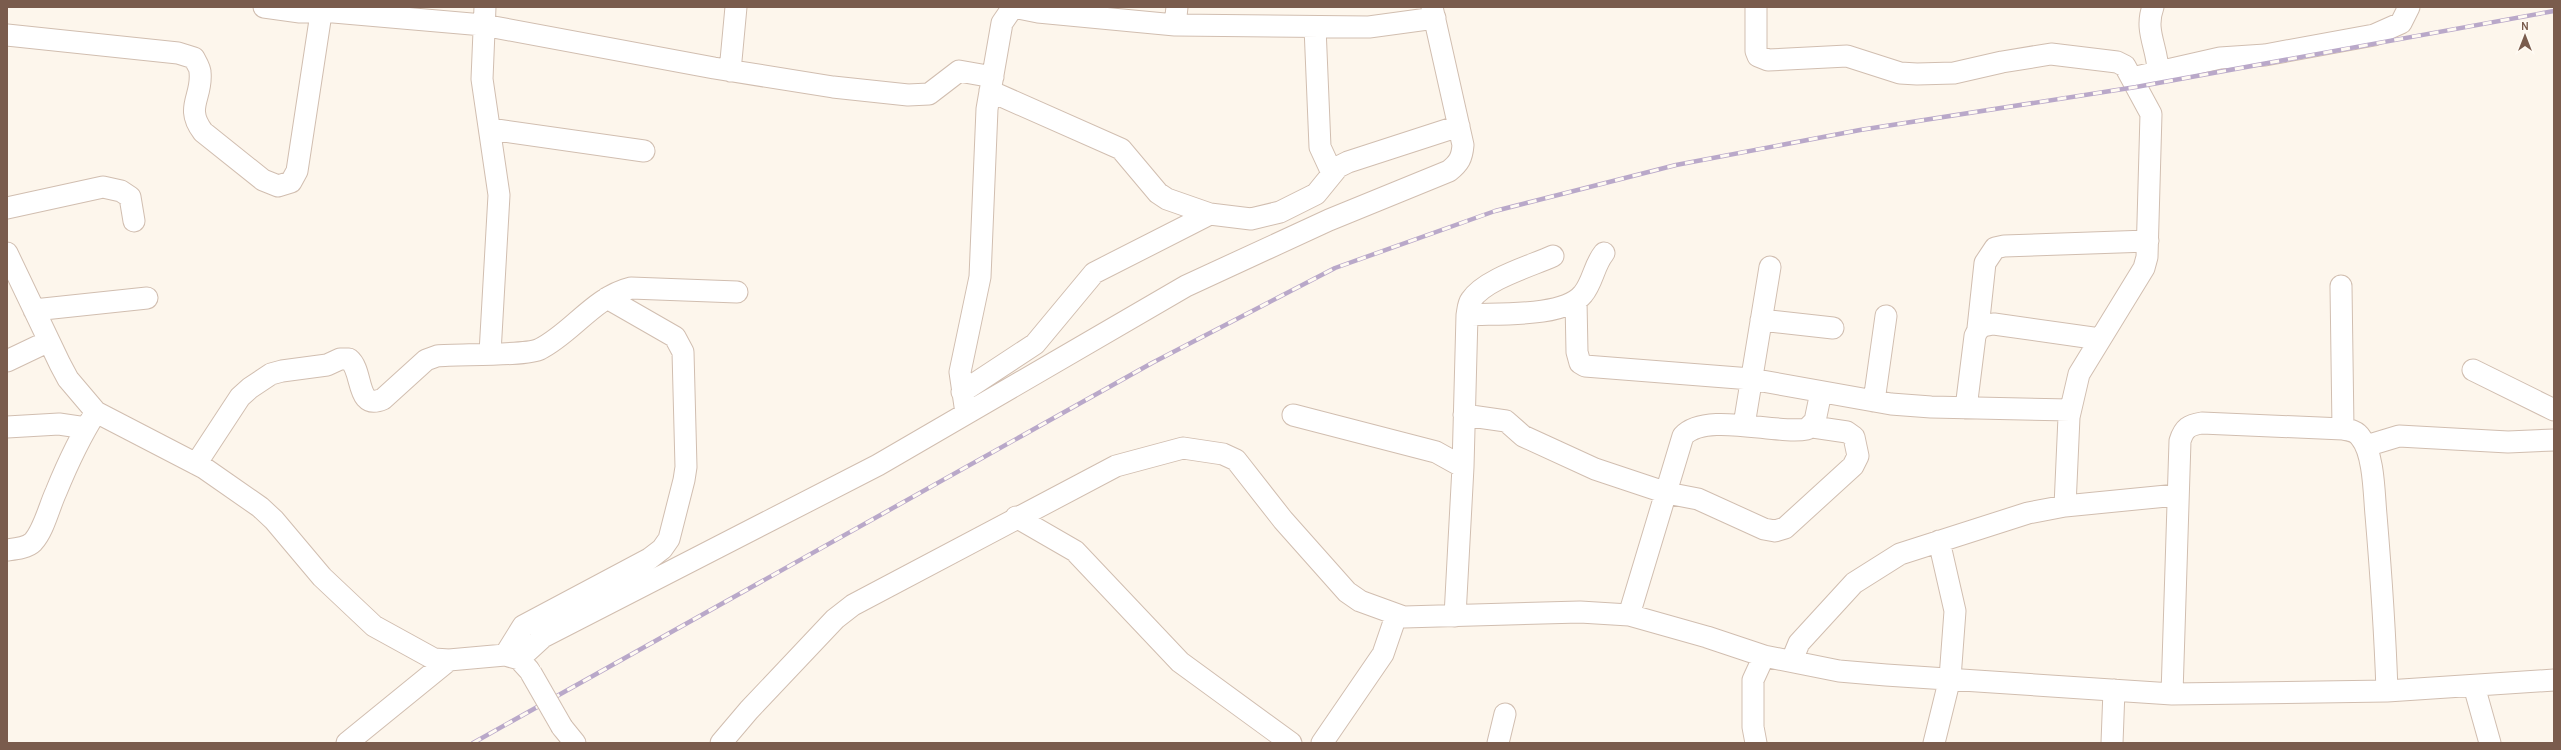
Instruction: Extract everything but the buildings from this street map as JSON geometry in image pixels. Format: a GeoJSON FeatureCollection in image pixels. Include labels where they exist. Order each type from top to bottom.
{"type":"FeatureCollection","features":[{"type":"Feature","properties":{"kind":"street"},"geometry":{"type":"LineString","coordinates":[[264,7],[300,12],[322,9],[484,16],[730,71],[833,87],[908,95],[929,94],[959,71],[992,84],[1122,149],[1162,196],[1210,214],[1251,219],[1266,217],[1316,194],[1332,173],[1338,167],[1348,162],[1459,126]]}},
{"type":"Feature","properties":{"kind":"street"},"geometry":{"type":"LineString","coordinates":[[730,71],[736,7]]}},
{"type":"Feature","properties":{"kind":"street"},"geometry":{"type":"LineString","coordinates":[[7,427],[59,424],[91,420],[196,464],[260,507],[274,520],[322,577],[374,626],[434,659],[519,662],[543,637],[878,465],[1186,286],[1329,220],[1449,171],[1458,164],[1462,156],[1459,126],[1433,13],[1369,27],[1315,27],[1176,16],[1013,7],[1002,23],[987,109],[980,277],[961,360],[962,392],[966,413]]}},
{"type":"Feature","properties":{"kind":"street"},"geometry":{"type":"LineString","coordinates":[[1756,7],[1756,50],[1758,56],[1768,60],[1846,56],[1900,72],[1917,74],[1954,73],[2002,62],[2063,54],[2117,62],[2125,66],[2151,114],[2148,241],[2144,268],[2078,374],[2070,410],[2065,506]]}},
{"type":"Feature","properties":{"kind":"street"},"geometry":{"type":"LineString","coordinates":[[2153,7],[2149,31],[2158,61],[2158,72]]}},
{"type":"Feature","properties":{"kind":"street"},"geometry":{"type":"LineString","coordinates":[[2132,78],[2220,58],[2265,55],[2374,35],[2401,23],[2409,7]]}},
{"type":"Feature","properties":{"kind":"street"},"geometry":{"type":"LineString","coordinates":[[7,35],[178,53],[194,58],[200,72],[193,108],[195,122],[203,132],[263,180],[278,186],[291,182],[297,171],[322,9]]}},
{"type":"Feature","properties":{"kind":"street"},"geometry":{"type":"LineString","coordinates":[[484,16],[482,79],[499,195],[490,354]]}},
{"type":"Feature","properties":{"kind":"street"},"geometry":{"type":"LineString","coordinates":[[1315,27],[1320,148],[1332,173]]}},
{"type":"Feature","properties":{"kind":"street"},"geometry":{"type":"LineString","coordinates":[[490,129],[644,151]]}},
{"type":"Feature","properties":{"kind":"street"},"geometry":{"type":"LineString","coordinates":[[7,208],[103,187],[113,188],[130,197],[134,221]]}},
{"type":"Feature","properties":{"kind":"street"},"geometry":{"type":"LineString","coordinates":[[962,392],[1035,344],[1094,273],[1210,214]]}},
{"type":"Feature","properties":{"kind":"street"},"geometry":{"type":"LineString","coordinates":[[1966,408],[1975,336],[1978,328],[1985,263],[1995,248],[2004,246],[2148,241]]}},
{"type":"Feature","properties":{"kind":"street"},"geometry":{"type":"LineString","coordinates":[[7,253],[68,379],[91,420]]}},
{"type":"Feature","properties":{"kind":"street"},"geometry":{"type":"LineString","coordinates":[[1467,315],[1548,310],[1576,301],[1584,294],[1597,263],[1604,253]]}},
{"type":"Feature","properties":{"kind":"street"},"geometry":{"type":"LineString","coordinates":[[1455,616],[1463,467],[1467,315],[1470,301],[1477,293],[1495,282],[1553,256]]}},
{"type":"Feature","properties":{"kind":"street"},"geometry":{"type":"LineString","coordinates":[[1744,425],[1770,267]]}},
{"type":"Feature","properties":{"kind":"street"},"geometry":{"type":"LineString","coordinates":[[2341,286],[2343,429]]}},
{"type":"Feature","properties":{"kind":"street"},"geometry":{"type":"LineString","coordinates":[[196,464],[240,396],[271,374],[349,359],[354,363],[363,396],[369,402],[377,402],[383,399],[426,360],[437,356],[539,350],[607,298],[631,288],[737,292]]}},
{"type":"Feature","properties":{"kind":"street"},"geometry":{"type":"LineString","coordinates":[[34,310],[147,298]]}},
{"type":"Feature","properties":{"kind":"street"},"geometry":{"type":"LineString","coordinates":[[564,736],[519,662],[516,633],[523,626],[649,559],[662,549],[669,539],[674,524],[686,467],[683,352],[675,337],[607,298]]}},
{"type":"Feature","properties":{"kind":"street"},"geometry":{"type":"LineString","coordinates":[[1576,301],[1577,352],[1580,363],[1585,366],[1751,379],[1874,402],[1966,408],[2070,410]]}},
{"type":"Feature","properties":{"kind":"street"},"geometry":{"type":"LineString","coordinates":[[1874,402],[1886,316]]}},
{"type":"Feature","properties":{"kind":"street"},"geometry":{"type":"LineString","coordinates":[[1761,320],[1833,328]]}},
{"type":"Feature","properties":{"kind":"street"},"geometry":{"type":"LineString","coordinates":[[1978,328],[1984,325],[1994,324],[2100,339]]}},
{"type":"Feature","properties":{"kind":"street"},"geometry":{"type":"LineString","coordinates":[[7,361],[49,341]]}},
{"type":"Feature","properties":{"kind":"street"},"geometry":{"type":"LineString","coordinates":[[2473,370],[2554,410]]}},
{"type":"Feature","properties":{"kind":"street"},"geometry":{"type":"LineString","coordinates":[[1813,427],[1821,392]]}},
{"type":"Feature","properties":{"kind":"street"},"geometry":{"type":"LineString","coordinates":[[1293,415],[1436,452],[1463,467]]}},
{"type":"Feature","properties":{"kind":"street"},"geometry":{"type":"LineString","coordinates":[[1464,415],[1506,421],[1523,436],[1595,469],[1667,494],[1698,499],[1764,529],[1775,531],[1785,528],[1852,466],[1858,456],[1854,437],[1846,432],[1813,427],[1801,431],[1744,425],[1698,427],[1688,431],[1683,436],[1667,494],[1629,615]]}},
{"type":"Feature","properties":{"kind":"street"},"geometry":{"type":"LineString","coordinates":[[7,550],[21,548],[32,543],[38,534],[91,420]]}},
{"type":"Feature","properties":{"kind":"street"},"geometry":{"type":"LineString","coordinates":[[2172,694],[2177,495],[2180,441],[2183,431],[2190,425],[2343,429],[2353,431],[2361,437],[2366,446],[2373,479],[2383,589],[2387,691]]}},
{"type":"Feature","properties":{"kind":"street"},"geometry":{"type":"LineString","coordinates":[[2366,446],[2399,436],[2508,442],[2554,440]]}},
{"type":"Feature","properties":{"kind":"street"},"geometry":{"type":"LineString","coordinates":[[721,743],[749,710],[835,619],[853,605],[1016,517],[1126,463],[1183,448],[1223,454],[1236,460],[1283,520],[1347,592],[1360,601],[1396,616],[1420,618],[1580,612],[1629,615],[1707,637],[1764,656],[1792,660],[1839,671],[2172,694],[2387,691],[2554,680]]}},
{"type":"Feature","properties":{"kind":"street"},"geometry":{"type":"LineString","coordinates":[[1792,660],[1799,643],[1854,583],[1900,554],[2028,513],[2065,506],[2177,495]]}},
{"type":"Feature","properties":{"kind":"street"},"geometry":{"type":"LineString","coordinates":[[1016,517],[1075,551],[1180,662],[1291,743]]}},
{"type":"Feature","properties":{"kind":"street"},"geometry":{"type":"LineString","coordinates":[[1934,743],[1950,678],[1955,611],[1939,541]]}},
{"type":"Feature","properties":{"kind":"street"},"geometry":{"type":"LineString","coordinates":[[1322,743],[1383,654],[1396,616]]}},
{"type":"Feature","properties":{"kind":"street"},"geometry":{"type":"LineString","coordinates":[[1756,743],[1753,727],[1753,680],[1764,656]]}},
{"type":"Feature","properties":{"kind":"street"},"geometry":{"type":"LineString","coordinates":[[347,743],[450,660]]}},
{"type":"Feature","properties":{"kind":"street"},"geometry":{"type":"LineString","coordinates":[[2474,686],[2490,743]]}},
{"type":"Feature","properties":{"kind":"street"},"geometry":{"type":"LineString","coordinates":[[2112,743],[2114,690]]}},
{"type":"Feature","properties":{"kind":"street"},"geometry":{"type":"LineString","coordinates":[[1498,743],[1505,714]]}},
{"type":"Feature","properties":{"kind":"railway"},"geometry":{"type":"LineString","coordinates":[[473,743],[1152,363],[1335,268],[1495,211],[1676,165],[1860,130],[2136,87],[2554,11]]}}]}
